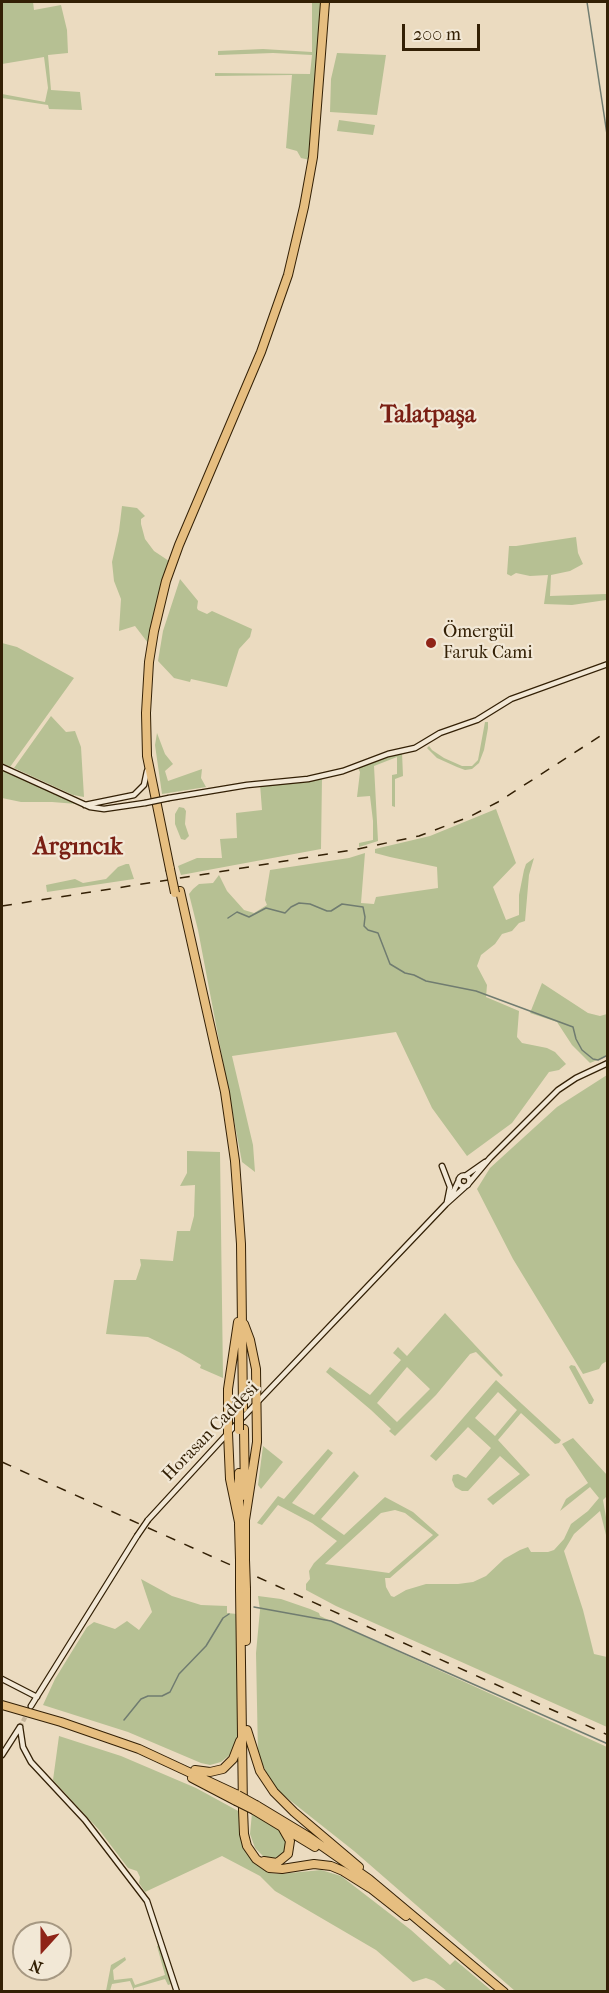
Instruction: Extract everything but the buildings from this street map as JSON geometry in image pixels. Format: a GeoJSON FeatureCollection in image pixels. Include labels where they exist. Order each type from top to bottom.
{"type":"FeatureCollection","features":[{"type":"Feature","properties":{"kind":"highway"},"geometry":{"type":"LineString","coordinates":[[243,1560],[240,1527],[239,1209],[231,1124],[221,1069],[147,756],[148,662],[162,597],[179,545],[265,342],[297,243],[313,157],[327,2]]}},
{"type":"Feature","properties":{"kind":"highway"},"geometry":{"type":"LineString","coordinates":[[172,868],[155,778],[151,739],[153,663],[158,631],[183,547],[265,354],[292,276],[309,208],[317,158],[327,2]]}},
{"type":"Feature","properties":{"kind":"highway"},"geometry":{"type":"LineString","coordinates":[[240,1321],[250,1340],[255,1363],[257,1405],[257,1452],[247,1499],[243,1560],[243,1830],[247,1846],[262,1864],[273,1869],[314,1864],[335,1867],[370,1888]]}},
{"type":"Feature","properties":{"kind":"highway"},"geometry":{"type":"LineString","coordinates":[[240,1321],[228,1394],[230,1479],[240,1527]]}},
{"type":"Feature","properties":{"kind":"highway"},"geometry":{"type":"LineString","coordinates":[[241,1430],[245,1520]]}},
{"type":"Feature","properties":{"kind":"highway"},"geometry":{"type":"LineString","coordinates":[[2,1708],[61,1722],[200,1771],[223,1770],[232,1761],[244,1730]]}},
{"type":"Feature","properties":{"kind":"highway"},"geometry":{"type":"LineString","coordinates":[[2,1708],[132,1751],[237,1798]]}},
{"type":"Feature","properties":{"kind":"highway"},"geometry":{"type":"LineString","coordinates":[[244,1730],[249,1838],[256,1853],[266,1862],[280,1862],[289,1852],[290,1839],[282,1827]]}},
{"type":"Feature","properties":{"kind":"highway"},"geometry":{"type":"LineString","coordinates":[[244,1730],[260,1771],[276,1795],[504,1992]]}},
{"type":"Feature","properties":{"kind":"highway"},"geometry":{"type":"LineString","coordinates":[[139,1749],[237,1798],[342,1860],[431,1930]]}},
{"type":"Feature","properties":{"kind":"highway"},"geometry":{"type":"LineString","coordinates":[[255,1808],[325,1853],[497,1992]]}},
{"type":"Feature","properties":{"kind":"street"},"geometry":{"type":"LineString","coordinates":[[2,767],[84,805],[101,809],[247,785],[308,779],[343,771],[388,754],[415,748],[440,733],[477,720],[511,699],[608,664]]}},
{"type":"Feature","properties":{"kind":"street"},"geometry":{"type":"LineString","coordinates":[[84,805],[138,793],[146,780],[147,756]]}},
{"type":"Feature","properties":{"kind":"street","name":"Horasan Caddesi"},"geometry":{"type":"LineString","coordinates":[[31,1706],[148,1520],[446,1204],[558,1090],[576,1078],[608,1063]]}},
{"type":"Feature","properties":{"kind":"street","name":"Horasan Caddesi"},"geometry":{"type":"LineString","coordinates":[[465,1176],[490,1158]]}},
{"type":"Feature","properties":{"kind":"street"},"geometry":{"type":"LineString","coordinates":[[442,1166],[450,1186],[446,1204]]}},
{"type":"Feature","properties":{"kind":"street"},"geometry":{"type":"LineString","coordinates":[[465,1176],[468,1179],[467,1185],[461,1186],[459,1178],[465,1176]]}},
{"type":"Feature","properties":{"kind":"street","name":"Horasan Caddesi"},"geometry":{"type":"LineString","coordinates":[[446,1204],[459,1182]]}},
{"type":"Feature","properties":{"kind":"street"},"geometry":{"type":"LineString","coordinates":[[2,1679],[37,1697]]}},
{"type":"Feature","properties":{"kind":"street"},"geometry":{"type":"LineString","coordinates":[[2,1755],[20,1727],[22,1743],[28,1758],[95,1832],[147,1901],[177,1992]]}},
{"type":"Feature","properties":{"kind":"green space"},"geometry":{"type":"Polygon","coordinates":[[[2,2],[33,2],[34,10],[61,5],[67,30],[68,53],[48,55],[51,90],[80,92],[82,110],[49,109],[48,105],[2,98],[2,94],[45,102],[48,88],[44,57],[2,64],[2,2]]]}},
{"type":"Feature","properties":{"kind":"green space"},"geometry":{"type":"Polygon","coordinates":[[[312,2],[322,2],[310,160],[301,158],[297,151],[286,148],[292,75],[215,76],[215,73],[310,74],[312,55],[273,53],[218,55],[218,51],[263,49],[312,52],[312,2]]]}},
{"type":"Feature","properties":{"kind":"green space"},"geometry":{"type":"Polygon","coordinates":[[[337,53],[386,55],[377,115],[330,112],[331,79],[337,53]]]}},
{"type":"Feature","properties":{"kind":"green space"},"geometry":{"type":"Polygon","coordinates":[[[339,120],[375,125],[373,135],[337,131],[339,120]]]}},
{"type":"Feature","properties":{"kind":"green space"},"geometry":{"type":"Polygon","coordinates":[[[122,506],[137,508],[145,516],[141,519],[141,524],[145,539],[154,551],[169,561],[157,600],[148,643],[135,626],[119,631],[121,599],[114,581],[112,562],[122,506]]]}},
{"type":"Feature","properties":{"kind":"green space"},"geometry":{"type":"Polygon","coordinates":[[[576,537],[578,553],[583,564],[570,571],[551,575],[550,596],[606,594],[606,600],[572,605],[544,604],[548,575],[530,576],[516,573],[511,576],[507,574],[509,546],[576,537]]]}},
{"type":"Feature","properties":{"kind":"green space"},"geometry":{"type":"Polygon","coordinates":[[[180,579],[198,601],[198,610],[207,614],[212,611],[252,629],[250,637],[239,649],[227,687],[191,679],[190,682],[174,678],[158,661],[163,631],[180,579]]]}},
{"type":"Feature","properties":{"kind":"green space"},"geometry":{"type":"Polygon","coordinates":[[[2,643],[17,647],[74,678],[10,767],[2,763],[2,643]]]}},
{"type":"Feature","properties":{"kind":"green space"},"geometry":{"type":"Polygon","coordinates":[[[51,716],[66,732],[75,731],[81,747],[84,797],[73,795],[14,768],[51,716]]]}},
{"type":"Feature","properties":{"kind":"green space"},"geometry":{"type":"Polygon","coordinates":[[[485,722],[488,722],[488,728],[484,750],[479,763],[472,769],[465,770],[437,758],[427,748],[429,746],[444,758],[462,766],[472,766],[478,760],[485,722]]]}},
{"type":"Feature","properties":{"kind":"green space"},"geometry":{"type":"Polygon","coordinates":[[[157,733],[165,754],[173,764],[165,771],[168,781],[202,769],[201,778],[206,787],[162,794],[155,745],[157,733]]]}},
{"type":"Feature","properties":{"kind":"green space"},"geometry":{"type":"Polygon","coordinates":[[[402,752],[403,776],[395,779],[395,807],[392,806],[392,775],[397,774],[397,757],[374,766],[378,841],[359,847],[359,843],[373,840],[373,821],[370,796],[357,797],[360,772],[357,766],[402,752]]]}},
{"type":"Feature","properties":{"kind":"green space"},"geometry":{"type":"Polygon","coordinates":[[[2,768],[77,804],[21,802],[2,798],[2,768]]]}},
{"type":"Feature","properties":{"kind":"green space"},"geometry":{"type":"Polygon","coordinates":[[[322,777],[321,849],[181,875],[178,866],[197,858],[222,858],[220,839],[237,838],[236,813],[262,810],[260,784],[322,777]]]}},
{"type":"Feature","properties":{"kind":"green space"},"geometry":{"type":"Polygon","coordinates":[[[179,807],[186,811],[185,824],[189,836],[185,840],[181,839],[175,824],[175,814],[179,807]]]}},
{"type":"Feature","properties":{"kind":"green space"},"geometry":{"type":"Polygon","coordinates":[[[496,809],[516,863],[493,887],[506,920],[519,915],[519,895],[524,870],[526,864],[534,858],[529,875],[525,921],[519,923],[512,931],[502,934],[495,944],[481,955],[477,966],[487,985],[486,997],[519,1011],[517,1037],[522,1043],[547,1048],[555,1052],[566,1064],[559,1070],[549,1072],[512,1123],[467,1156],[432,1108],[396,1032],[232,1056],[253,1145],[255,1172],[242,1162],[198,930],[189,894],[199,884],[213,883],[219,875],[227,891],[244,910],[254,913],[267,905],[265,900],[270,870],[349,858],[365,853],[361,903],[374,904],[376,897],[438,888],[437,867],[375,853],[375,849],[430,836],[496,809]]]}},
{"type":"Feature","properties":{"kind":"green space"},"geometry":{"type":"Polygon","coordinates":[[[129,864],[134,879],[47,892],[46,885],[75,879],[83,883],[106,879],[118,867],[129,864]]]}},
{"type":"Feature","properties":{"kind":"green space"},"geometry":{"type":"Polygon","coordinates":[[[542,983],[588,1013],[600,1016],[607,1014],[607,1056],[590,1063],[572,1045],[557,1022],[530,1013],[542,983]]]}},
{"type":"Feature","properties":{"kind":"green space"},"geometry":{"type":"Polygon","coordinates":[[[607,1075],[607,1361],[599,1369],[583,1374],[513,1259],[477,1189],[490,1168],[557,1107],[607,1075]]]}},
{"type":"Feature","properties":{"kind":"green space"},"geometry":{"type":"Polygon","coordinates":[[[187,1151],[220,1152],[223,1378],[200,1368],[201,1365],[148,1337],[106,1334],[114,1280],[136,1280],[141,1265],[140,1259],[173,1261],[177,1231],[190,1231],[194,1216],[195,1185],[180,1186],[187,1173],[187,1151]]]}},
{"type":"Feature","properties":{"kind":"green space"},"geometry":{"type":"Polygon","coordinates":[[[445,1313],[503,1375],[501,1377],[476,1352],[470,1354],[436,1395],[395,1436],[389,1431],[391,1429],[371,1410],[326,1372],[330,1367],[370,1395],[401,1360],[393,1353],[398,1347],[407,1356],[445,1313]],[[407,1367],[377,1403],[397,1422],[430,1389],[407,1367]]]}},
{"type":"Feature","properties":{"kind":"green space"},"geometry":{"type":"Polygon","coordinates":[[[575,1366],[594,1400],[592,1404],[589,1404],[569,1367],[575,1366]]]}},
{"type":"Feature","properties":{"kind":"green space"},"geometry":{"type":"Polygon","coordinates":[[[496,1380],[561,1440],[555,1444],[521,1413],[498,1440],[530,1475],[493,1505],[487,1499],[520,1474],[500,1456],[468,1491],[455,1487],[452,1480],[453,1475],[458,1474],[466,1478],[491,1448],[468,1427],[436,1461],[430,1456],[496,1380]],[[498,1392],[475,1418],[495,1436],[517,1410],[498,1392]]]}},
{"type":"Feature","properties":{"kind":"green space"},"geometry":{"type":"Polygon","coordinates":[[[573,1438],[607,1475],[607,1496],[603,1500],[607,1539],[600,1511],[574,1534],[564,1551],[594,1654],[607,1657],[607,1727],[336,1606],[306,1590],[306,1584],[310,1579],[309,1571],[314,1563],[337,1541],[312,1523],[278,1505],[262,1525],[257,1523],[278,1496],[284,1499],[328,1449],[333,1453],[292,1503],[314,1515],[354,1471],[359,1476],[321,1519],[344,1535],[385,1497],[413,1512],[439,1535],[390,1578],[385,1578],[386,1587],[391,1596],[394,1597],[406,1590],[426,1584],[473,1582],[486,1576],[504,1559],[520,1550],[528,1547],[531,1552],[554,1550],[564,1539],[571,1524],[588,1511],[599,1498],[590,1487],[560,1511],[566,1499],[588,1483],[562,1444],[573,1438]],[[395,1510],[381,1513],[325,1564],[389,1573],[433,1535],[405,1513],[395,1510]]]}},
{"type":"Feature","properties":{"kind":"green space"},"geometry":{"type":"Polygon","coordinates":[[[263,1446],[283,1462],[261,1489],[258,1485],[263,1446]]]}},
{"type":"Feature","properties":{"kind":"green space"},"geometry":{"type":"Polygon","coordinates":[[[141,1579],[172,1596],[201,1605],[227,1606],[227,1613],[237,1614],[237,1739],[231,1754],[221,1762],[210,1765],[201,1763],[128,1732],[43,1705],[55,1679],[87,1627],[94,1622],[115,1629],[127,1621],[139,1630],[152,1612],[141,1579]]]}},
{"type":"Feature","properties":{"kind":"green space"},"geometry":{"type":"Polygon","coordinates":[[[258,1596],[281,1599],[310,1609],[319,1613],[320,1616],[607,1747],[607,1991],[515,1991],[354,1851],[282,1794],[271,1782],[258,1755],[256,1653],[260,1610],[258,1596]]]}},
{"type":"Feature","properties":{"kind":"green space"},"geometry":{"type":"Polygon","coordinates":[[[59,1736],[121,1756],[196,1788],[240,1812],[244,1846],[249,1856],[261,1868],[269,1873],[321,1870],[341,1876],[411,1930],[450,1965],[455,1960],[492,1991],[447,1991],[426,1978],[413,1982],[376,1950],[275,1891],[260,1876],[222,1856],[145,1892],[139,1883],[140,1877],[137,1871],[128,1868],[100,1831],[53,1780],[59,1736]]]}},
{"type":"Feature","properties":{"kind":"green space"},"geometry":{"type":"Polygon","coordinates":[[[252,1813],[281,1829],[288,1840],[285,1854],[276,1860],[266,1859],[255,1848],[250,1834],[252,1813]]]}},
{"type":"Feature","properties":{"kind":"green space"},"geometry":{"type":"Polygon","coordinates":[[[159,1945],[171,1984],[168,1985],[165,1979],[134,1988],[134,1991],[130,1981],[112,1984],[110,1991],[106,1991],[111,1965],[125,1957],[126,1960],[113,1970],[114,1980],[132,1978],[135,1985],[165,1975],[157,1946],[159,1945]]]}},
{"type":"Feature","properties":{"kind":"waterway"},"geometry":{"type":"LineString","coordinates":[[587,2],[608,141]]}},
{"type":"Feature","properties":{"kind":"waterway"},"geometry":{"type":"LineString","coordinates":[[228,918],[237,912],[249,917],[266,908],[285,913],[299,903],[310,904],[327,911],[342,904],[363,907],[364,926],[378,933],[390,964],[426,981],[476,991],[573,1027],[582,1050],[593,1059],[598,1060],[608,1055]]}},
{"type":"Feature","properties":{"kind":"waterway"},"geometry":{"type":"LineString","coordinates":[[254,1607],[331,1621],[608,1744]]}},
{"type":"Feature","properties":{"kind":"waterway"},"geometry":{"type":"LineString","coordinates":[[124,1720],[141,1699],[148,1696],[162,1696],[170,1692],[179,1674],[206,1646],[223,1618],[229,1614]]}},
{"type":"Feature","properties":{"kind":"tunnel"},"geometry":{"type":"LineString","coordinates":[[20,1727],[31,1706]]}},
{"type":"Feature","properties":{"kind":"railway"},"geometry":{"type":"LineString","coordinates":[[2,906],[358,849],[419,836],[469,817],[498,802],[608,731]]}},
{"type":"Feature","properties":{"kind":"railway"},"geometry":{"type":"LineString","coordinates":[[2,1462],[608,1735]]}},
{"type":"Feature","properties":{"kind":"place","name":"Ömergül Faruk Cami"},"geometry":{"type":"Point","coordinates":[431,643]}},
{"type":"Feature","properties":{"kind":"district","name":"Talatpaşa"},"geometry":{"type":"Point","coordinates":[428,416]}},
{"type":"Feature","properties":{"kind":"district","name":"Argıncık"},"geometry":{"type":"Point","coordinates":[78,848]}}]}
